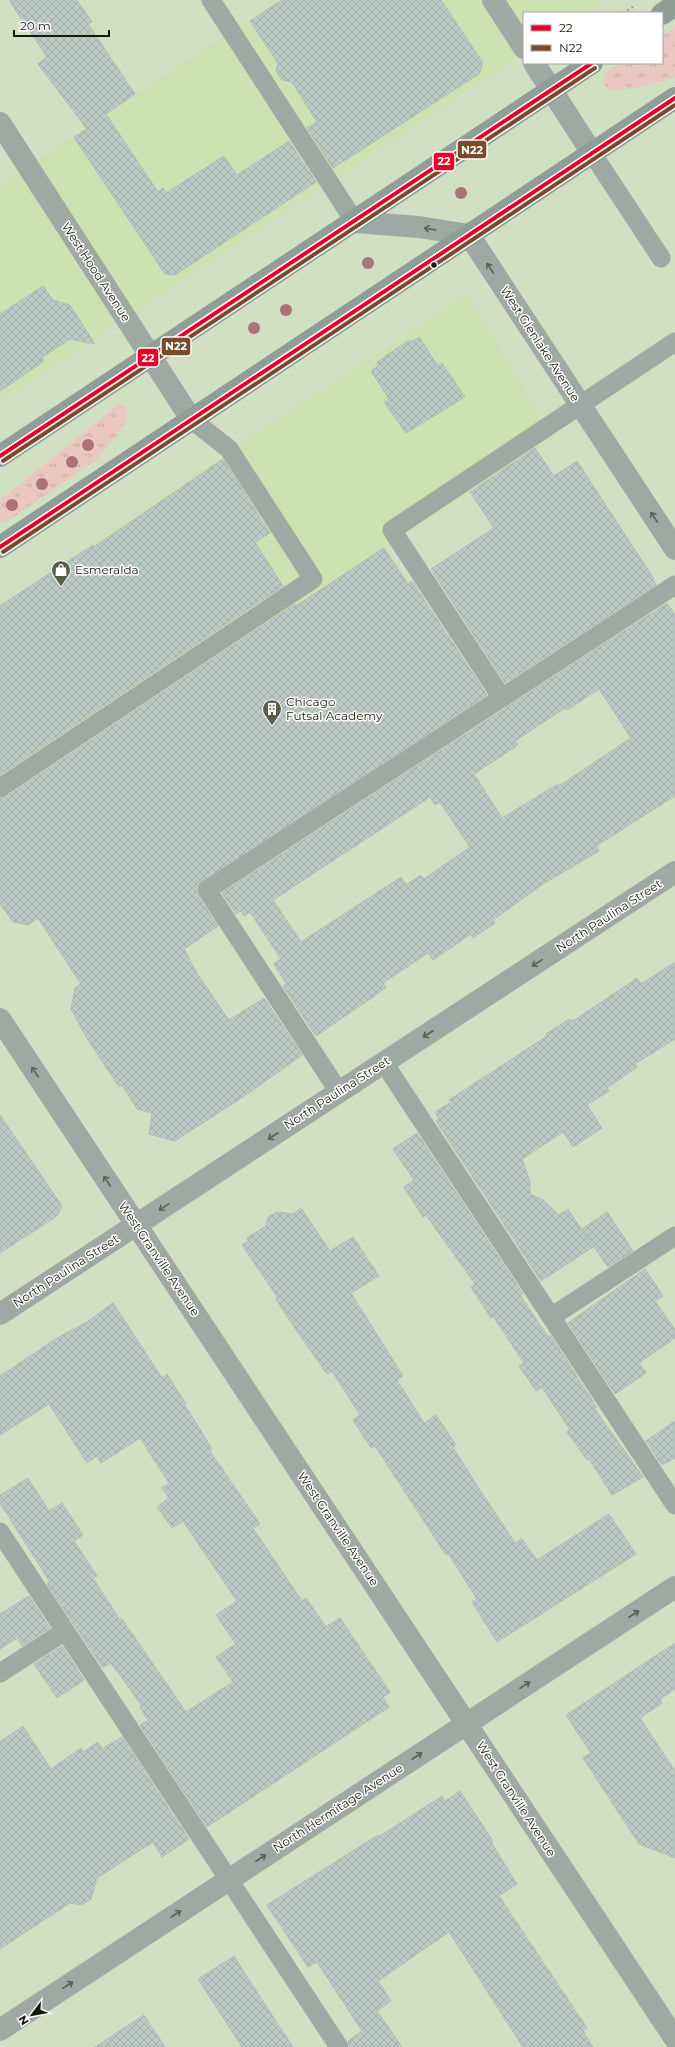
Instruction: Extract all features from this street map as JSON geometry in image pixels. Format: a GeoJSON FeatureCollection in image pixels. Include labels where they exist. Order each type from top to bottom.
{"type":"FeatureCollection","features":[{"type":"Feature","properties":{"kind":"main road"},"geometry":{"type":"LineString","coordinates":[[663,13],[675,5]]}},
{"type":"Feature","properties":{"kind":"main road"},"geometry":{"type":"LineString","coordinates":[[0,456],[355,222],[590,64]]}},
{"type":"Feature","properties":{"kind":"main road"},"geometry":{"type":"LineString","coordinates":[[0,547],[675,98]]}},
{"type":"Feature","properties":{"kind":"street"},"geometry":{"type":"LineString","coordinates":[[493,0],[523,46]]}},
{"type":"Feature","properties":{"kind":"street"},"geometry":{"type":"LineString","coordinates":[[535,64],[592,153]]}},
{"type":"Feature","properties":{"kind":"street","name":"West Hood Avenue"},"geometry":{"type":"LineString","coordinates":[[0,123],[191,420]]}},
{"type":"Feature","properties":{"kind":"street"},"geometry":{"type":"LineString","coordinates":[[355,222],[419,227],[469,235]]}},
{"type":"Feature","properties":{"kind":"street","name":"West Glenlake Avenue"},"geometry":{"type":"LineString","coordinates":[[469,235],[675,550]]}},
{"type":"Feature","properties":{"kind":"street","name":"North Paulina Street"},"geometry":{"type":"LineString","coordinates":[[0,1314],[675,872]]}},
{"type":"Feature","properties":{"kind":"street","name":"West Granville Avenue"},"geometry":{"type":"LineString","coordinates":[[0,1019],[675,2039]]}},
{"type":"Feature","properties":{"kind":"street","name":"North Hermitage Avenue"},"geometry":{"type":"LineString","coordinates":[[0,2030],[675,1587]]}},
{"type":"Feature","properties":{"kind":"lane"},"geometry":{"type":"LineString","coordinates":[[211,0],[355,222]]}},
{"type":"Feature","properties":{"kind":"lane"},"geometry":{"type":"LineString","coordinates":[[592,153],[661,258]]}},
{"type":"Feature","properties":{"kind":"lane"},"geometry":{"type":"LineString","coordinates":[[502,698],[392,530],[675,342]]}},
{"type":"Feature","properties":{"kind":"lane"},"geometry":{"type":"LineString","coordinates":[[0,788],[313,579],[228,449],[191,420]]}},
{"type":"Feature","properties":{"kind":"lane"},"geometry":{"type":"LineString","coordinates":[[339,1092],[207,890],[675,585]]}},
{"type":"Feature","properties":{"kind":"lane"},"geometry":{"type":"LineString","coordinates":[[384,1063],[675,1505]]}},
{"type":"Feature","properties":{"kind":"lane"},"geometry":{"type":"LineString","coordinates":[[551,1317],[675,1236]]}},
{"type":"Feature","properties":{"kind":"lane"},"geometry":{"type":"LineString","coordinates":[[0,1532],[339,2047]]}},
{"type":"Feature","properties":{"kind":"lane"},"geometry":{"type":"LineString","coordinates":[[0,1673],[65,1631]]}},
{"type":"Feature","properties":{"kind":"path"},"geometry":{"type":"LineString","coordinates":[[624,12],[636,4]]}},
{"type":"Feature","properties":{"kind":"shaded area"},"geometry":{"type":"Polygon","coordinates":[[[279,0],[603,0],[585,12],[523,12],[523,54],[0,402],[0,186],[279,0]]]}},
{"type":"Feature","properties":{"kind":"shaded area"},"geometry":{"type":"Polygon","coordinates":[[[467,295],[554,438],[0,800],[0,604],[467,295]]]}},
{"type":"Feature","properties":{"kind":"green space"},"geometry":{"type":"Polygon","coordinates":[[[675,27],[675,77],[641,87],[611,90],[606,87],[604,84],[604,78],[607,72],[620,64],[663,64],[663,35],[675,27]]]}},
{"type":"Feature","properties":{"kind":"green space"},"geometry":{"type":"Polygon","coordinates":[[[119,404],[127,408],[125,420],[116,436],[96,460],[8,521],[0,521],[0,500],[119,404]]]}},
{"type":"Feature","properties":{"kind":"building"},"geometry":{"type":"Polygon","coordinates":[[[9,0],[77,0],[92,22],[88,24],[135,94],[106,114],[158,192],[163,188],[166,193],[224,156],[237,175],[289,141],[316,182],[175,275],[165,274],[74,137],[87,129],[38,64],[47,57],[9,0]]]}},
{"type":"Feature","properties":{"kind":"building"},"geometry":{"type":"Polygon","coordinates":[[[282,0],[441,0],[483,63],[479,74],[333,168],[307,128],[317,122],[292,82],[282,80],[276,71],[278,63],[250,21],[282,0]]]}},
{"type":"Feature","properties":{"kind":"building"},"geometry":{"type":"Polygon","coordinates":[[[43,286],[53,300],[70,305],[95,344],[70,339],[42,357],[44,361],[0,391],[0,314],[43,286]]]}},
{"type":"Feature","properties":{"kind":"building"},"geometry":{"type":"Polygon","coordinates":[[[419,337],[438,366],[442,363],[465,397],[406,433],[384,402],[389,399],[371,371],[379,365],[377,362],[409,340],[411,342],[419,337]]]}},
{"type":"Feature","properties":{"kind":"building"},"geometry":{"type":"Polygon","coordinates":[[[535,448],[554,476],[577,461],[654,579],[653,580],[656,585],[505,683],[431,569],[494,528],[470,492],[535,448]]]}},
{"type":"Feature","properties":{"kind":"building"},"geometry":{"type":"Polygon","coordinates":[[[223,459],[270,533],[255,542],[283,586],[0,775],[0,606],[93,545],[94,547],[223,459]]]}},
{"type":"Feature","properties":{"kind":"building"},"geometry":{"type":"Polygon","coordinates":[[[384,548],[408,584],[412,581],[487,695],[197,885],[196,890],[198,896],[218,926],[184,949],[198,975],[229,1020],[264,998],[302,1055],[246,1095],[175,1141],[149,1134],[152,1113],[137,1109],[122,1085],[119,1087],[88,1040],[71,1009],[75,988],[81,984],[38,918],[28,925],[13,922],[0,904],[0,799],[6,797],[295,604],[296,606],[384,548]]]}},
{"type":"Feature","properties":{"kind":"building"},"geometry":{"type":"Polygon","coordinates":[[[667,603],[675,615],[675,796],[596,846],[599,851],[543,884],[493,920],[495,923],[473,938],[471,934],[433,960],[428,953],[383,983],[386,988],[316,1036],[283,986],[286,983],[274,964],[281,959],[250,912],[244,916],[241,911],[236,914],[222,893],[667,603]],[[599,689],[567,710],[565,708],[515,741],[518,745],[474,774],[502,818],[558,784],[559,786],[631,738],[599,689]],[[430,797],[273,900],[301,942],[401,877],[406,885],[421,875],[424,879],[470,847],[440,802],[435,805],[430,797]]]}},
{"type":"Feature","properties":{"kind":"building"},"geometry":{"type":"Polygon","coordinates":[[[675,962],[675,1039],[635,1064],[637,1067],[607,1088],[609,1091],[587,1105],[602,1128],[573,1147],[563,1132],[522,1159],[530,1181],[530,1194],[543,1200],[559,1215],[568,1209],[593,1247],[541,1281],[436,1121],[439,1119],[435,1112],[451,1102],[449,1100],[547,1036],[546,1034],[569,1019],[573,1021],[637,978],[641,984],[675,962]]]}},
{"type":"Feature","properties":{"kind":"building"},"geometry":{"type":"Polygon","coordinates":[[[0,1115],[62,1206],[57,1216],[0,1253],[0,1115]]]}},
{"type":"Feature","properties":{"kind":"building"},"geometry":{"type":"Polygon","coordinates":[[[417,1133],[523,1294],[520,1295],[548,1337],[550,1335],[597,1407],[594,1408],[643,1477],[612,1495],[589,1459],[587,1460],[567,1432],[570,1430],[542,1387],[536,1391],[519,1366],[524,1363],[493,1316],[491,1318],[471,1287],[475,1284],[426,1215],[423,1217],[404,1187],[414,1180],[393,1149],[417,1133]]]}},
{"type":"Feature","properties":{"kind":"building"},"geometry":{"type":"Polygon","coordinates":[[[301,1208],[330,1251],[353,1237],[379,1276],[351,1293],[403,1376],[397,1380],[424,1423],[436,1415],[456,1445],[453,1447],[515,1543],[522,1539],[537,1560],[609,1514],[636,1554],[497,1642],[472,1602],[477,1599],[448,1553],[446,1555],[375,1446],[371,1448],[353,1420],[360,1415],[332,1371],[327,1374],[290,1321],[276,1299],[278,1298],[242,1245],[248,1241],[247,1238],[266,1226],[268,1217],[277,1212],[293,1214],[301,1208]]]}},
{"type":"Feature","properties":{"kind":"building"},"geometry":{"type":"Polygon","coordinates":[[[607,1212],[633,1251],[608,1267],[582,1229],[607,1212]]]}},
{"type":"Feature","properties":{"kind":"building"},"geometry":{"type":"Polygon","coordinates":[[[645,1269],[663,1296],[655,1301],[675,1330],[675,1338],[639,1363],[646,1373],[615,1394],[568,1323],[645,1269]]]}},
{"type":"Feature","properties":{"kind":"building"},"geometry":{"type":"Polygon","coordinates":[[[113,1303],[162,1378],[167,1374],[212,1449],[210,1451],[260,1524],[253,1528],[302,1601],[306,1598],[326,1627],[340,1618],[390,1692],[383,1697],[389,1707],[207,1827],[140,1725],[148,1720],[140,1707],[142,1706],[110,1663],[103,1668],[47,1584],[50,1582],[0,1503],[0,1495],[28,1478],[49,1511],[62,1503],[83,1535],[74,1541],[97,1576],[93,1578],[120,1620],[122,1619],[186,1712],[233,1682],[216,1657],[236,1644],[216,1615],[237,1601],[183,1521],[172,1528],[157,1507],[169,1498],[162,1488],[169,1483],[140,1438],[101,1463],[97,1456],[87,1463],[49,1404],[0,1435],[0,1376],[57,1338],[87,1322],[113,1303]]]}},
{"type":"Feature","properties":{"kind":"building"},"geometry":{"type":"Polygon","coordinates":[[[675,1421],[675,1458],[662,1465],[646,1441],[675,1421]]]}},
{"type":"Feature","properties":{"kind":"building"},"geometry":{"type":"Polygon","coordinates":[[[29,1596],[50,1628],[22,1646],[17,1638],[0,1649],[0,1614],[29,1596]]]}},
{"type":"Feature","properties":{"kind":"building"},"geometry":{"type":"Polygon","coordinates":[[[675,1643],[675,1689],[660,1699],[662,1703],[640,1718],[675,1771],[675,1858],[639,1844],[583,1758],[591,1753],[566,1715],[675,1643]]]}},
{"type":"Feature","properties":{"kind":"building"},"geometry":{"type":"Polygon","coordinates":[[[62,1646],[84,1680],[57,1698],[34,1664],[62,1646]]]}},
{"type":"Feature","properties":{"kind":"building"},"geometry":{"type":"Polygon","coordinates":[[[23,1726],[51,1769],[81,1748],[83,1752],[98,1742],[102,1749],[122,1737],[189,1839],[162,1857],[153,1842],[97,1878],[91,1899],[82,1905],[70,1903],[0,1949],[0,1742],[23,1726]]]}},
{"type":"Feature","properties":{"kind":"building"},"geometry":{"type":"Polygon","coordinates":[[[460,1791],[493,1841],[491,1842],[517,1884],[499,1896],[587,2028],[583,2031],[593,2047],[523,2047],[449,1932],[378,1981],[391,2001],[377,2011],[402,2047],[350,2047],[348,2041],[362,2031],[317,1962],[308,1967],[267,1905],[442,1796],[445,1801],[460,1791]]]}},
{"type":"Feature","properties":{"kind":"building"},"geometry":{"type":"Polygon","coordinates":[[[234,1956],[293,2047],[242,2047],[198,1979],[234,1956]]]}},
{"type":"Feature","properties":{"kind":"building"},"geometry":{"type":"Polygon","coordinates":[[[144,2015],[165,2047],[95,2047],[144,2015]]]}},
{"type":"Feature","properties":{"kind":"transit line","name":"22"},"geometry":{"type":"LineString","coordinates":[[0,456],[590,64]]}},
{"type":"Feature","properties":{"kind":"transit line","name":"N22"},"geometry":{"type":"LineString","coordinates":[[3,461],[595,68]]}},
{"type":"Feature","properties":{"kind":"transit line","name":"22"},"geometry":{"type":"LineString","coordinates":[[0,547],[675,98]]}},
{"type":"Feature","properties":{"kind":"transit line","name":"N22"},"geometry":{"type":"LineString","coordinates":[[3,552],[675,105]]}},
{"type":"Feature","properties":{"kind":"place","name":"Esmeralda"},"geometry":{"type":"Point","coordinates":[61,587]}},
{"type":"Feature","properties":{"kind":"place","name":"Chicago Futsal Academy"},"geometry":{"type":"Point","coordinates":[272,726]}}]}
